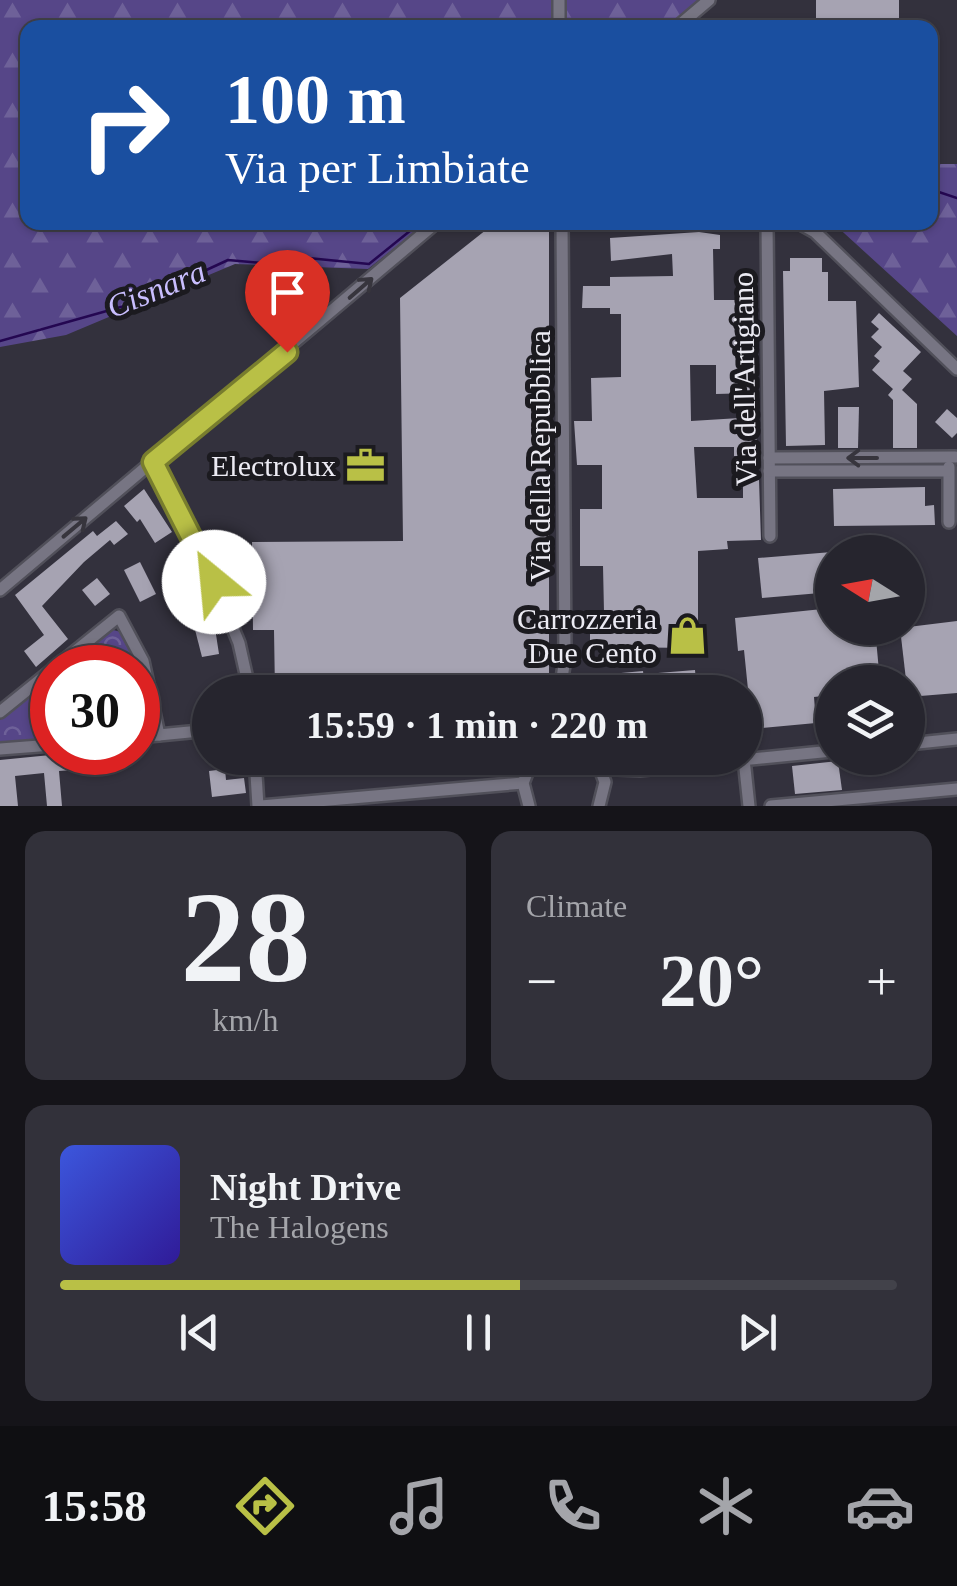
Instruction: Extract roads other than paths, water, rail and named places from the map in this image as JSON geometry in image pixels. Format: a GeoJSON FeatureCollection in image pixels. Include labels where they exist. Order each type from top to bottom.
{"type":"FeatureCollection","features":[{"type":"Feature","properties":{"kind":"street"},"geometry":{"type":"LineString","coordinates":[[685,20],[709,0]]}},
{"type":"Feature","properties":{"kind":"street"},"geometry":{"type":"LineString","coordinates":[[0,590],[287,352],[427,230]]}},
{"type":"Feature","properties":{"kind":"street","name":"Via della Repubblica"},"geometry":{"type":"LineString","coordinates":[[562,230],[563,675]]}},
{"type":"Feature","properties":{"kind":"street","name":"Via dell'Artigiano"},"geometry":{"type":"LineString","coordinates":[[767,230],[770,536]]}},
{"type":"Feature","properties":{"kind":"street"},"geometry":{"type":"LineString","coordinates":[[811,230],[957,370]]}},
{"type":"Feature","properties":{"kind":"street"},"geometry":{"type":"LineString","coordinates":[[769,465],[956,456]]}},
{"type":"Feature","properties":{"kind":"street"},"geometry":{"type":"LineString","coordinates":[[950,522],[947,471],[956,456]]}},
{"type":"Feature","properties":{"kind":"street"},"geometry":{"type":"LineString","coordinates":[[153,462],[214,582],[239,643],[246,675]]}},
{"type":"Feature","properties":{"kind":"street"},"geometry":{"type":"LineString","coordinates":[[769,465],[947,471]]}},
{"type":"Feature","properties":{"kind":"street"},"geometry":{"type":"LineString","coordinates":[[83,645],[119,616],[134,645]]}},
{"type":"Feature","properties":{"kind":"street"},"geometry":{"type":"LineString","coordinates":[[0,712],[30,688]]}},
{"type":"Feature","properties":{"kind":"street"},"geometry":{"type":"LineString","coordinates":[[160,735],[192,732]]}},
{"type":"Feature","properties":{"kind":"street"},"geometry":{"type":"LineString","coordinates":[[925,743],[957,740]]}},
{"type":"Feature","properties":{"kind":"street"},"geometry":{"type":"LineString","coordinates":[[0,749],[30,747]]}},
{"type":"Feature","properties":{"kind":"street"},"geometry":{"type":"LineString","coordinates":[[762,757],[815,752]]}},
{"type":"Feature","properties":{"kind":"street"},"geometry":{"type":"LineString","coordinates":[[257,775],[260,806],[523,783]]}},
{"type":"Feature","properties":{"kind":"street"},"geometry":{"type":"LineString","coordinates":[[527,775],[523,783],[530,806]]}},
{"type":"Feature","properties":{"kind":"street"},"geometry":{"type":"LineString","coordinates":[[599,806],[605,782],[602,775]]}},
{"type":"Feature","properties":{"kind":"street"},"geometry":{"type":"LineString","coordinates":[[745,775],[748,806]]}},
{"type":"Feature","properties":{"kind":"street"},"geometry":{"type":"LineString","coordinates":[[770,806],[957,789]]}},
{"type":"Feature","properties":{"kind":"street"},"geometry":{"type":"LineString","coordinates":[[415,806],[418,792]]}},
{"type":"Feature","properties":{"kind":"waterway","name":"Cisnara"},"geometry":{"type":"LineString","coordinates":[[938,192],[957,198]]}},
{"type":"Feature","properties":{"kind":"waterway","name":"Cisnara"},"geometry":{"type":"LineString","coordinates":[[0,341],[135,303],[228,260],[283,265],[308,258],[369,264],[411,230]]}},
{"type":"Feature","properties":{"kind":"place","name":"Electrolux"},"geometry":{"type":"Point","coordinates":[366,465]}},
{"type":"Feature","properties":{"kind":"place","name":"Carrozzeria Due Cento"},"geometry":{"type":"Point","coordinates":[687,635]}}]}
